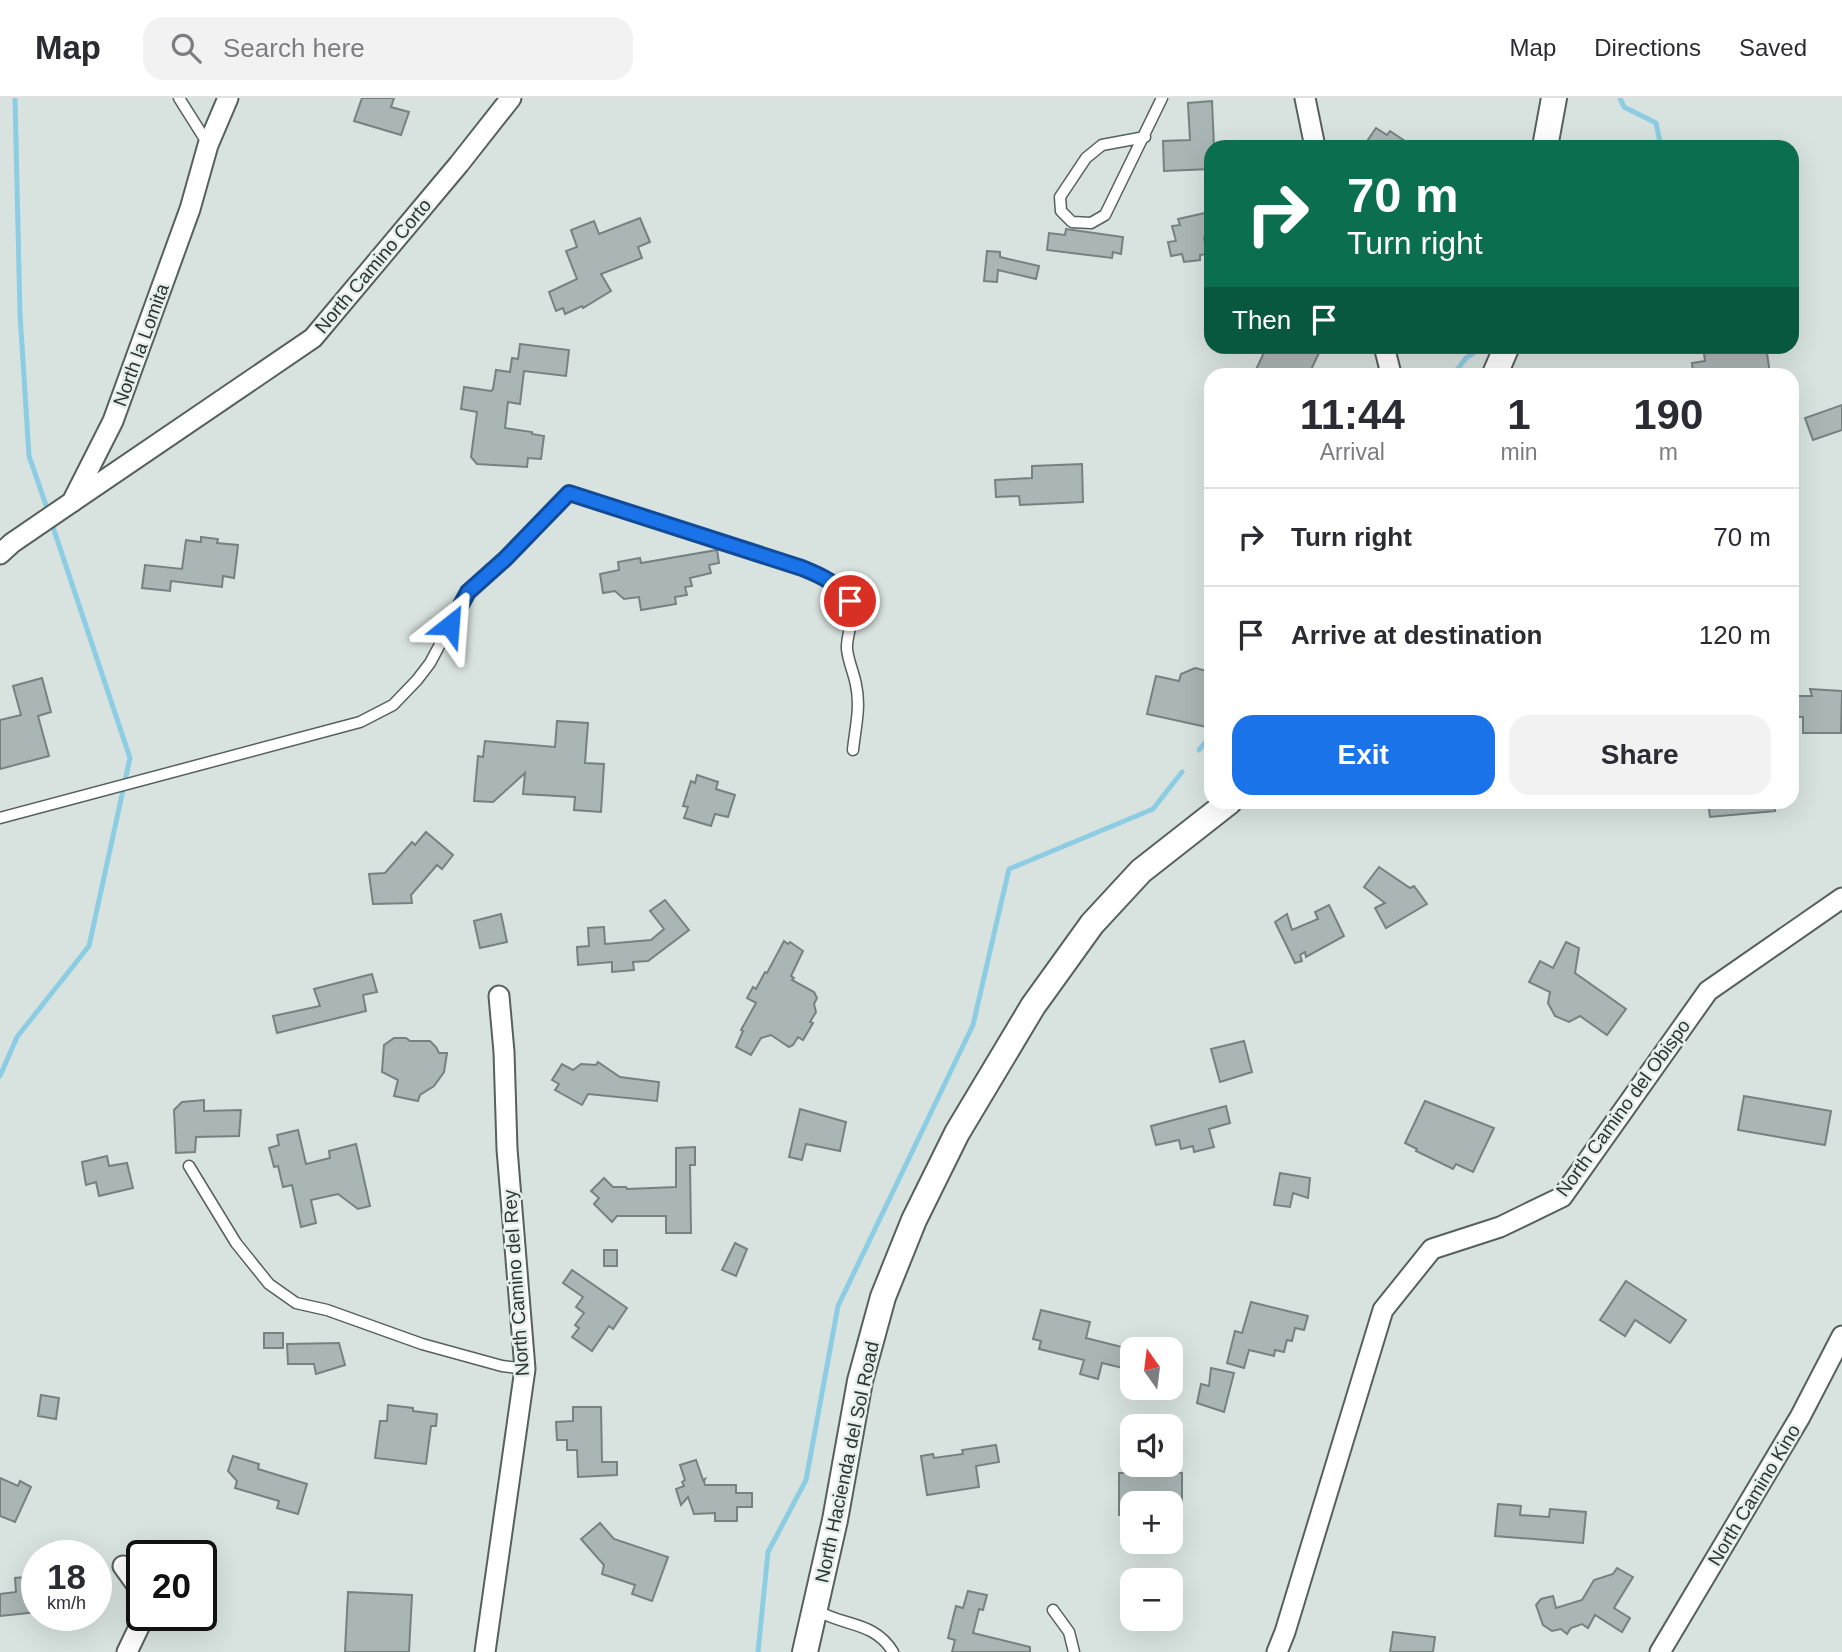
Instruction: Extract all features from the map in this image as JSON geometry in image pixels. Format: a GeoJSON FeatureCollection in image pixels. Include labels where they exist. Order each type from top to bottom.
{"type":"FeatureCollection","features":[{"type":"Feature","properties":{"kind":"street","name":"North la Lomita"},"geometry":{"type":"LineString","coordinates":[[0,554],[72,502],[113,421],[190,209],[208,145],[228,98]]}},
{"type":"Feature","properties":{"kind":"street","name":"North Camino Corto"},"geometry":{"type":"LineString","coordinates":[[72,502],[313,338],[511,98]]}},
{"type":"Feature","properties":{"kind":"street"},"geometry":{"type":"LineString","coordinates":[[1305,98],[1314,140]]}},
{"type":"Feature","properties":{"kind":"street"},"geometry":{"type":"LineString","coordinates":[[1546,140],[1554,98]]}},
{"type":"Feature","properties":{"kind":"street","name":"North Hacienda del Sol Road"},"geometry":{"type":"LineString","coordinates":[[805,1652],[842,1485],[860,1381],[883,1297],[914,1220],[957,1133],[1033,1006],[1092,924],[1141,871],[1220,809]]}},
{"type":"Feature","properties":{"kind":"street","name":"North Camino del Obispo"},"geometry":{"type":"LineString","coordinates":[[1276,1652],[1285,1632],[1383,1310],[1432,1249],[1500,1227],[1562,1198],[1708,991],[1842,898]]}},
{"type":"Feature","properties":{"kind":"street","name":"North Camino del Rey"},"geometry":{"type":"LineString","coordinates":[[485,1652],[525,1369],[507,1149],[499,996]]}},
{"type":"Feature","properties":{"kind":"street","name":"North Camino Kino"},"geometry":{"type":"LineString","coordinates":[[1660,1652],[1800,1418],[1842,1336]]}},
{"type":"Feature","properties":{"kind":"street"},"geometry":{"type":"LineString","coordinates":[[123,1566],[126,1570]]}},
{"type":"Feature","properties":{"kind":"street"},"geometry":{"type":"LineString","coordinates":[[127,1652],[137,1631]]}},
{"type":"Feature","properties":{"kind":"lane"},"geometry":{"type":"LineString","coordinates":[[179,98],[208,145]]}},
{"type":"Feature","properties":{"kind":"lane"},"geometry":{"type":"LineString","coordinates":[[1145,137],[1102,145],[1086,158],[1060,197],[1061,211],[1072,222],[1091,223],[1105,215],[1145,137],[1162,98]]}},
{"type":"Feature","properties":{"kind":"lane"},"geometry":{"type":"LineString","coordinates":[[0,818],[360,722],[393,705],[430,663],[468,592],[505,559],[569,493],[802,568],[827,578],[840,588],[850,601],[853,614],[847,646],[857,687],[858,709],[853,750]]}},
{"type":"Feature","properties":{"kind":"lane"},"geometry":{"type":"LineString","coordinates":[[189,1166],[236,1243],[269,1284],[296,1303],[327,1310],[422,1344],[502,1366],[525,1369]]}},
{"type":"Feature","properties":{"kind":"lane"},"geometry":{"type":"LineString","coordinates":[[816,1610],[833,1620],[867,1627],[881,1636],[893,1652]]}},
{"type":"Feature","properties":{"kind":"lane"},"geometry":{"type":"LineString","coordinates":[[1053,1610],[1069,1632],[1074,1652]]}},
{"type":"Feature","properties":{"kind":"building"},"geometry":{"type":"Polygon","coordinates":[[[362,98],[394,98],[391,107],[409,112],[401,135],[354,121],[362,98]]]}},
{"type":"Feature","properties":{"kind":"building"},"geometry":{"type":"Polygon","coordinates":[[[1212,101],[1214,140],[1204,140],[1204,169],[1164,171],[1163,141],[1190,140],[1188,103],[1212,101]]]}},
{"type":"Feature","properties":{"kind":"building"},"geometry":{"type":"Polygon","coordinates":[[[1376,128],[1387,135],[1390,131],[1404,140],[1368,140],[1376,128]]]}},
{"type":"Feature","properties":{"kind":"building"},"geometry":{"type":"Polygon","coordinates":[[[1204,213],[1204,254],[1200,255],[1200,260],[1184,262],[1182,254],[1171,256],[1168,242],[1176,241],[1172,226],[1180,225],[1178,219],[1204,213]]]}},
{"type":"Feature","properties":{"kind":"building"},"geometry":{"type":"Polygon","coordinates":[[[640,218],[650,242],[638,247],[642,258],[601,274],[611,291],[583,308],[582,306],[565,314],[563,308],[556,311],[549,292],[577,279],[566,251],[577,247],[571,230],[594,221],[599,234],[640,218]]]}},
{"type":"Feature","properties":{"kind":"building"},"geometry":{"type":"Polygon","coordinates":[[[1066,229],[1123,237],[1121,254],[1113,252],[1112,258],[1047,250],[1049,233],[1065,235],[1066,229]]]}},
{"type":"Feature","properties":{"kind":"building"},"geometry":{"type":"Polygon","coordinates":[[[987,251],[1000,252],[1000,257],[1039,266],[1036,279],[998,270],[997,282],[984,281],[987,251]]]}},
{"type":"Feature","properties":{"kind":"building"},"geometry":{"type":"Polygon","coordinates":[[[520,344],[569,350],[566,376],[524,371],[520,404],[508,402],[505,428],[544,436],[541,459],[528,458],[527,467],[477,464],[471,457],[477,412],[461,409],[464,387],[491,391],[496,370],[510,372],[512,358],[518,359],[520,344]]]}},
{"type":"Feature","properties":{"kind":"building"},"geometry":{"type":"Polygon","coordinates":[[[1263,354],[1319,354],[1312,368],[1257,368],[1263,354]]]}},
{"type":"Feature","properties":{"kind":"building"},"geometry":{"type":"Polygon","coordinates":[[[1704,354],[1767,354],[1769,368],[1692,368],[1692,363],[1705,361],[1704,354]]]}},
{"type":"Feature","properties":{"kind":"building"},"geometry":{"type":"Polygon","coordinates":[[[1842,405],[1842,430],[1813,440],[1805,418],[1842,405]]]}},
{"type":"Feature","properties":{"kind":"building"},"geometry":{"type":"Polygon","coordinates":[[[1082,464],[1083,502],[1020,505],[1019,496],[996,497],[995,480],[1032,478],[1032,466],[1082,464]]]}},
{"type":"Feature","properties":{"kind":"building"},"geometry":{"type":"Polygon","coordinates":[[[201,537],[218,539],[217,543],[238,545],[234,578],[223,576],[222,587],[171,581],[170,591],[142,588],[145,565],[182,569],[186,540],[201,542],[201,537]]]}},
{"type":"Feature","properties":{"kind":"building"},"geometry":{"type":"Polygon","coordinates":[[[717,550],[719,563],[709,565],[711,573],[690,578],[692,586],[685,587],[687,595],[675,597],[676,604],[641,610],[639,597],[624,599],[615,591],[603,593],[600,574],[619,570],[618,562],[640,558],[641,563],[717,550]]]}},
{"type":"Feature","properties":{"kind":"building"},"geometry":{"type":"Polygon","coordinates":[[[1195,668],[1204,670],[1204,726],[1147,714],[1156,676],[1179,681],[1181,674],[1195,668]]]}},
{"type":"Feature","properties":{"kind":"building"},"geometry":{"type":"Polygon","coordinates":[[[42,678],[51,712],[38,716],[49,756],[0,769],[0,720],[21,715],[13,686],[42,678]]]}},
{"type":"Feature","properties":{"kind":"building"},"geometry":{"type":"Polygon","coordinates":[[[1810,689],[1842,691],[1841,733],[1803,733],[1803,717],[1799,717],[1799,696],[1812,696],[1810,689]]]}},
{"type":"Feature","properties":{"kind":"building"},"geometry":{"type":"Polygon","coordinates":[[[557,721],[588,723],[585,763],[604,764],[601,812],[574,810],[575,797],[523,794],[525,773],[493,802],[474,801],[478,756],[483,757],[485,741],[555,747],[557,721]]]}},
{"type":"Feature","properties":{"kind":"building"},"geometry":{"type":"Polygon","coordinates":[[[697,775],[718,782],[716,789],[735,795],[728,817],[715,814],[711,826],[684,818],[688,807],[683,806],[691,781],[695,783],[697,775]]]}},
{"type":"Feature","properties":{"kind":"building"},"geometry":{"type":"Polygon","coordinates":[[[1709,809],[1775,809],[1775,811],[1710,817],[1709,809]]]}},
{"type":"Feature","properties":{"kind":"building"},"geometry":{"type":"Polygon","coordinates":[[[426,832],[453,855],[442,869],[437,865],[411,895],[412,903],[373,904],[369,874],[385,873],[412,842],[415,845],[426,832]]]}},
{"type":"Feature","properties":{"kind":"building"},"geometry":{"type":"Polygon","coordinates":[[[1379,867],[1410,888],[1414,886],[1427,904],[1386,928],[1375,908],[1385,903],[1364,887],[1379,867]]]}},
{"type":"Feature","properties":{"kind":"building"},"geometry":{"type":"Polygon","coordinates":[[[665,900],[689,930],[648,961],[633,962],[634,970],[612,972],[612,962],[578,965],[577,947],[589,946],[588,928],[604,927],[605,944],[651,940],[664,929],[650,911],[665,900]]]}},
{"type":"Feature","properties":{"kind":"building"},"geometry":{"type":"Polygon","coordinates":[[[1329,905],[1344,936],[1306,957],[1305,952],[1300,955],[1302,961],[1295,963],[1275,922],[1287,914],[1292,930],[1318,919],[1315,912],[1329,905]]]}},
{"type":"Feature","properties":{"kind":"building"},"geometry":{"type":"Polygon","coordinates":[[[501,914],[507,942],[480,948],[474,921],[501,914]]]}},
{"type":"Feature","properties":{"kind":"building"},"geometry":{"type":"Polygon","coordinates":[[[784,941],[803,951],[791,976],[794,978],[792,980],[814,992],[817,998],[814,1004],[816,1012],[810,1022],[813,1023],[803,1040],[798,1037],[789,1047],[771,1035],[761,1038],[751,1055],[736,1047],[743,1031],[741,1030],[756,1003],[747,998],[753,987],[756,989],[765,972],[767,973],[784,941]]]}},
{"type":"Feature","properties":{"kind":"building"},"geometry":{"type":"Polygon","coordinates":[[[1566,942],[1579,948],[1575,973],[1626,1009],[1607,1035],[1580,1016],[1569,1022],[1555,1016],[1548,1003],[1550,992],[1529,982],[1540,961],[1553,968],[1566,942]]]}},
{"type":"Feature","properties":{"kind":"building"},"geometry":{"type":"Polygon","coordinates":[[[372,974],[377,992],[363,995],[366,1011],[277,1033],[273,1016],[320,1006],[314,989],[372,974]]]}},
{"type":"Feature","properties":{"kind":"building"},"geometry":{"type":"Polygon","coordinates":[[[394,1038],[430,1041],[439,1053],[447,1053],[444,1072],[434,1086],[420,1095],[418,1101],[394,1096],[398,1080],[382,1072],[384,1045],[394,1038]]]}},
{"type":"Feature","properties":{"kind":"building"},"geometry":{"type":"Polygon","coordinates":[[[1244,1041],[1252,1072],[1220,1082],[1211,1049],[1244,1041]]]}},
{"type":"Feature","properties":{"kind":"building"},"geometry":{"type":"Polygon","coordinates":[[[598,1062],[620,1077],[659,1082],[657,1101],[588,1094],[582,1105],[555,1090],[559,1084],[552,1080],[562,1064],[573,1070],[581,1064],[596,1065],[598,1062]]]}},
{"type":"Feature","properties":{"kind":"building"},"geometry":{"type":"Polygon","coordinates":[[[1744,1096],[1831,1111],[1825,1145],[1738,1130],[1744,1096]]]}},
{"type":"Feature","properties":{"kind":"building"},"geometry":{"type":"Polygon","coordinates":[[[204,1100],[204,1111],[241,1110],[239,1136],[196,1137],[195,1152],[176,1153],[174,1110],[182,1102],[204,1100]]]}},
{"type":"Feature","properties":{"kind":"building"},"geometry":{"type":"Polygon","coordinates":[[[1425,1101],[1494,1128],[1473,1172],[1456,1164],[1453,1169],[1405,1143],[1425,1101]]]}},
{"type":"Feature","properties":{"kind":"building"},"geometry":{"type":"Polygon","coordinates":[[[1226,1106],[1230,1123],[1209,1129],[1214,1147],[1194,1152],[1193,1146],[1181,1149],[1179,1140],[1156,1145],[1151,1126],[1226,1106]]]}},
{"type":"Feature","properties":{"kind":"building"},"geometry":{"type":"Polygon","coordinates":[[[800,1109],[846,1122],[840,1151],[806,1144],[802,1160],[789,1157],[800,1109]]]}},
{"type":"Feature","properties":{"kind":"building"},"geometry":{"type":"Polygon","coordinates":[[[298,1130],[306,1164],[330,1158],[329,1151],[356,1144],[370,1206],[358,1209],[338,1194],[311,1200],[316,1223],[301,1227],[292,1185],[283,1187],[278,1166],[274,1167],[269,1148],[279,1145],[277,1135],[298,1130]]]}},
{"type":"Feature","properties":{"kind":"building"},"geometry":{"type":"Polygon","coordinates":[[[695,1147],[695,1165],[690,1165],[691,1233],[666,1233],[666,1216],[617,1216],[612,1222],[594,1204],[599,1198],[591,1191],[604,1178],[613,1187],[627,1189],[676,1187],[676,1148],[695,1147]]]}},
{"type":"Feature","properties":{"kind":"building"},"geometry":{"type":"Polygon","coordinates":[[[107,1156],[109,1166],[127,1163],[133,1188],[99,1196],[96,1182],[86,1185],[82,1162],[107,1156]]]}},
{"type":"Feature","properties":{"kind":"building"},"geometry":{"type":"Polygon","coordinates":[[[1280,1173],[1310,1178],[1308,1198],[1293,1193],[1290,1207],[1274,1205],[1280,1173]]]}},
{"type":"Feature","properties":{"kind":"building"},"geometry":{"type":"Polygon","coordinates":[[[735,1243],[747,1249],[736,1276],[722,1270],[735,1243]]]}},
{"type":"Feature","properties":{"kind":"building"},"geometry":{"type":"Polygon","coordinates":[[[604,1250],[617,1250],[617,1266],[604,1266],[604,1250]]]}},
{"type":"Feature","properties":{"kind":"building"},"geometry":{"type":"Polygon","coordinates":[[[572,1270],[627,1308],[613,1329],[609,1326],[592,1351],[572,1337],[579,1328],[575,1325],[584,1313],[576,1307],[583,1297],[563,1283],[572,1270]]]}},
{"type":"Feature","properties":{"kind":"building"},"geometry":{"type":"Polygon","coordinates":[[[1626,1281],[1686,1320],[1670,1343],[1635,1320],[1625,1336],[1600,1320],[1626,1281]]]}},
{"type":"Feature","properties":{"kind":"building"},"geometry":{"type":"Polygon","coordinates":[[[1251,1302],[1308,1316],[1304,1330],[1295,1328],[1292,1341],[1287,1340],[1284,1352],[1275,1350],[1274,1356],[1249,1350],[1244,1368],[1227,1363],[1235,1331],[1242,1333],[1251,1302]]]}},
{"type":"Feature","properties":{"kind":"building"},"geometry":{"type":"Polygon","coordinates":[[[1041,1310],[1090,1322],[1086,1338],[1120,1346],[1120,1367],[1102,1363],[1098,1379],[1080,1374],[1084,1360],[1039,1349],[1041,1341],[1033,1339],[1041,1310]]]}},
{"type":"Feature","properties":{"kind":"building"},"geometry":{"type":"Polygon","coordinates":[[[264,1333],[283,1333],[283,1348],[264,1348],[264,1333]]]}},
{"type":"Feature","properties":{"kind":"building"},"geometry":{"type":"Polygon","coordinates":[[[339,1343],[345,1365],[316,1374],[314,1364],[288,1364],[287,1344],[339,1343]]]}},
{"type":"Feature","properties":{"kind":"building"},"geometry":{"type":"Polygon","coordinates":[[[1211,1368],[1234,1373],[1224,1412],[1197,1403],[1201,1384],[1209,1386],[1211,1368]]]}},
{"type":"Feature","properties":{"kind":"building"},"geometry":{"type":"Polygon","coordinates":[[[41,1395],[59,1398],[56,1419],[38,1416],[41,1395]]]}},
{"type":"Feature","properties":{"kind":"building"},"geometry":{"type":"Polygon","coordinates":[[[388,1405],[437,1414],[436,1426],[431,1426],[426,1464],[375,1458],[380,1421],[387,1421],[388,1405]]]}},
{"type":"Feature","properties":{"kind":"building"},"geometry":{"type":"Polygon","coordinates":[[[573,1407],[601,1407],[602,1462],[617,1462],[617,1475],[578,1477],[577,1450],[567,1450],[567,1440],[557,1440],[556,1422],[573,1421],[573,1407]]]}},
{"type":"Feature","properties":{"kind":"building"},"geometry":{"type":"Polygon","coordinates":[[[996,1445],[999,1462],[976,1466],[979,1487],[927,1495],[921,1456],[933,1454],[934,1458],[963,1454],[962,1450],[996,1445]]]}},
{"type":"Feature","properties":{"kind":"building"},"geometry":{"type":"Polygon","coordinates":[[[233,1456],[259,1464],[258,1469],[307,1484],[298,1514],[277,1508],[279,1501],[235,1488],[237,1481],[228,1471],[233,1456]]]}},
{"type":"Feature","properties":{"kind":"building"},"geometry":{"type":"Polygon","coordinates":[[[696,1460],[705,1485],[736,1485],[736,1493],[752,1493],[752,1507],[737,1507],[737,1521],[715,1521],[715,1513],[694,1514],[688,1497],[681,1505],[676,1489],[684,1486],[682,1482],[685,1480],[680,1465],[696,1460]]]}},
{"type":"Feature","properties":{"kind":"building"},"geometry":{"type":"Polygon","coordinates":[[[1119,1473],[1120,1477],[1182,1477],[1182,1491],[1120,1491],[1119,1515],[1119,1473]]]}},
{"type":"Feature","properties":{"kind":"building"},"geometry":{"type":"Polygon","coordinates":[[[0,1478],[18,1486],[20,1481],[31,1487],[15,1522],[0,1516],[0,1478]]]}},
{"type":"Feature","properties":{"kind":"building"},"geometry":{"type":"Polygon","coordinates":[[[1498,1504],[1521,1506],[1520,1515],[1549,1517],[1550,1509],[1586,1512],[1583,1543],[1495,1536],[1498,1504]]]}},
{"type":"Feature","properties":{"kind":"building"},"geometry":{"type":"Polygon","coordinates":[[[600,1523],[614,1539],[668,1557],[652,1601],[632,1594],[635,1585],[602,1574],[604,1565],[581,1539],[600,1523]]]}},
{"type":"Feature","properties":{"kind":"building"},"geometry":{"type":"Polygon","coordinates":[[[1617,1568],[1633,1577],[1614,1608],[1630,1618],[1622,1632],[1595,1615],[1588,1628],[1582,1624],[1571,1628],[1567,1634],[1561,1629],[1552,1631],[1543,1625],[1536,1605],[1541,1599],[1553,1596],[1556,1608],[1582,1600],[1594,1580],[1613,1574],[1617,1568]]]}},
{"type":"Feature","properties":{"kind":"building"},"geometry":{"type":"Polygon","coordinates":[[[21,1577],[21,1614],[0,1616],[0,1594],[16,1592],[15,1578],[21,1577]]]}},
{"type":"Feature","properties":{"kind":"building"},"geometry":{"type":"Polygon","coordinates":[[[968,1591],[987,1595],[983,1610],[979,1609],[973,1633],[1030,1647],[1030,1652],[952,1652],[955,1640],[948,1638],[956,1606],[963,1608],[968,1591]]]}},
{"type":"Feature","properties":{"kind":"building"},"geometry":{"type":"Polygon","coordinates":[[[348,1592],[412,1595],[409,1652],[345,1652],[348,1592]]]}},
{"type":"Feature","properties":{"kind":"building"},"geometry":{"type":"Polygon","coordinates":[[[1393,1632],[1435,1637],[1433,1652],[1390,1652],[1393,1632]]]}},
{"type":"Feature","properties":{"kind":"waterway"},"geometry":{"type":"LineString","coordinates":[[15,98],[20,314],[29,456],[48,511]]}},
{"type":"Feature","properties":{"kind":"waterway"},"geometry":{"type":"LineString","coordinates":[[1620,98],[1624,107],[1656,123],[1660,140]]}},
{"type":"Feature","properties":{"kind":"waterway"},"geometry":{"type":"LineString","coordinates":[[1458,368],[1472,354]]}},
{"type":"Feature","properties":{"kind":"waterway"},"geometry":{"type":"LineString","coordinates":[[0,1076],[17,1037],[89,946],[130,758],[51,521]]}},
{"type":"Feature","properties":{"kind":"waterway"},"geometry":{"type":"LineString","coordinates":[[1199,750],[1204,744]]}},
{"type":"Feature","properties":{"kind":"waterway"},"geometry":{"type":"LineString","coordinates":[[758,1652],[768,1552],[806,1480],[838,1306],[973,1025],[1009,869],[1153,809],[1182,772]]}},
{"type":"Feature","properties":{"kind":"route"},"geometry":{"type":"LineString","coordinates":[[450,625],[468,592],[505,559],[569,493],[802,568],[827,578],[840,588],[850,601]]}}]}
